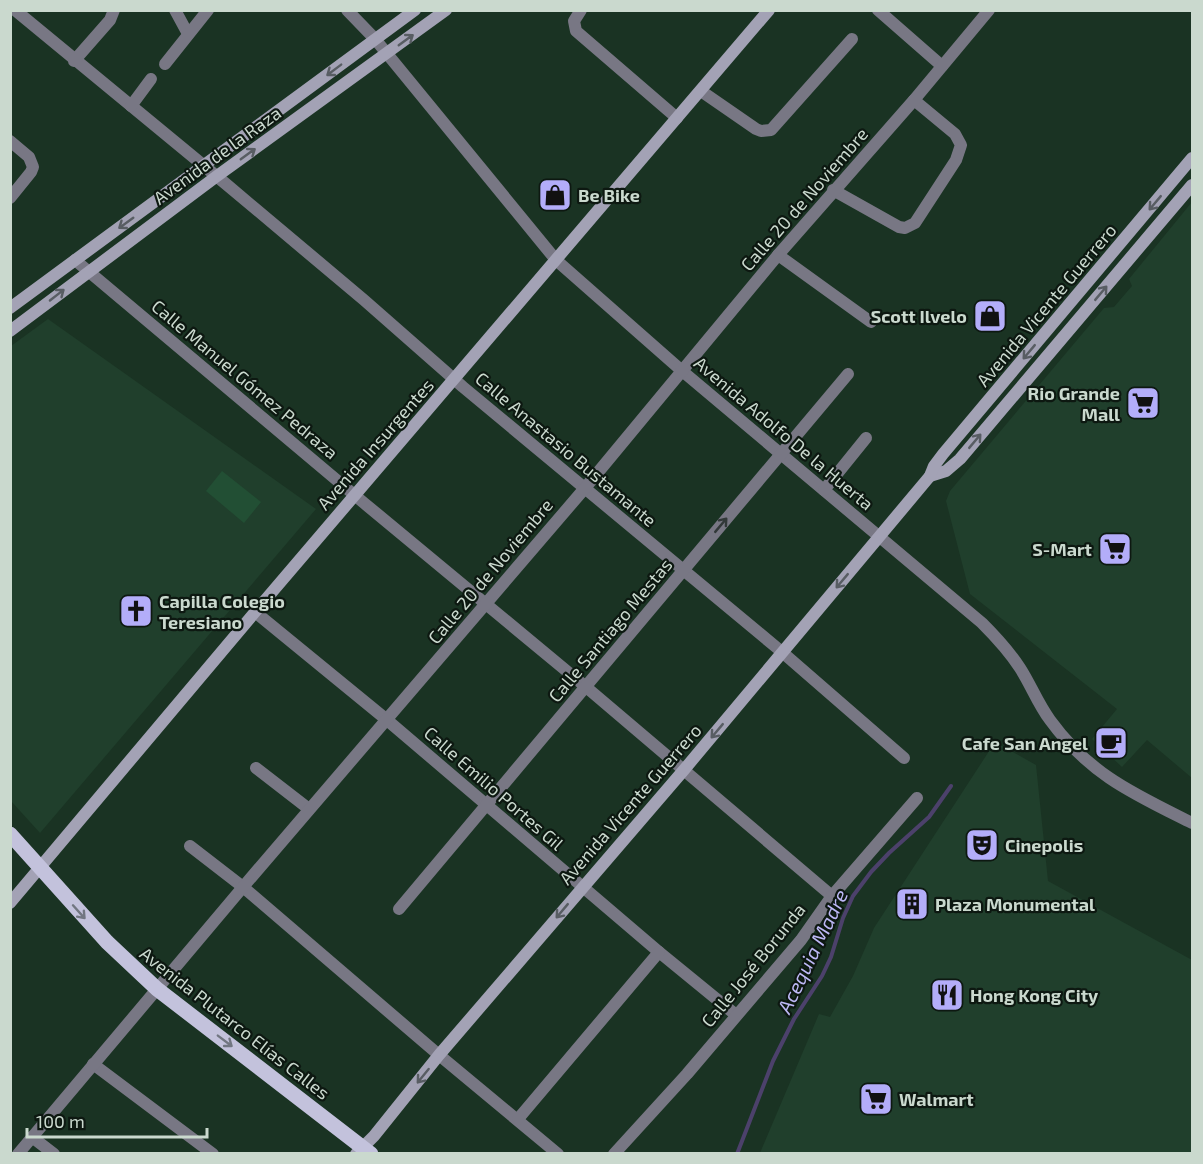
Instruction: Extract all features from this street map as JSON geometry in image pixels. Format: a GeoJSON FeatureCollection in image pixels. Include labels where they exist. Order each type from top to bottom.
{"type":"FeatureCollection","features":[{"type":"Feature","properties":{"kind":"main road","name":"Avenida Plutarco Elías Calles"},"geometry":{"type":"LineString","coordinates":[[10,834],[120,956],[157,989],[364,1151]]}},
{"type":"Feature","properties":{"kind":"street","name":"Calle Anastasio Bustamante"},"geometry":{"type":"LineString","coordinates":[[15,10],[74,61],[217,176],[455,380],[782,652],[904,758]]}},
{"type":"Feature","properties":{"kind":"street"},"geometry":{"type":"LineString","coordinates":[[74,61],[110,20],[114,10]]}},
{"type":"Feature","properties":{"kind":"street"},"geometry":{"type":"LineString","coordinates":[[176,10],[188,34]]}},
{"type":"Feature","properties":{"kind":"street"},"geometry":{"type":"LineString","coordinates":[[165,64],[208,10]]}},
{"type":"Feature","properties":{"kind":"street","name":"Avenida Adolfo De la Huerta"},"geometry":{"type":"LineString","coordinates":[[347,10],[375,39],[556,260],[681,370],[982,623],[1002,643],[1021,669],[1048,717],[1058,730],[1096,769],[1119,786],[1192,823]]}},
{"type":"Feature","properties":{"kind":"street","name":"Avenida de la Raza"},"geometry":{"type":"LineString","coordinates":[[11,308],[415,10]]}},
{"type":"Feature","properties":{"kind":"street","name":"Avenida de la Raza"},"geometry":{"type":"LineString","coordinates":[[10,331],[217,176],[446,10]]}},
{"type":"Feature","properties":{"kind":"street"},"geometry":{"type":"LineString","coordinates":[[581,10],[574,21],[574,27],[580,36],[677,118]]}},
{"type":"Feature","properties":{"kind":"street","name":"Avenida Insurgentes"},"geometry":{"type":"LineString","coordinates":[[10,903],[769,10]]}},
{"type":"Feature","properties":{"kind":"street"},"geometry":{"type":"LineString","coordinates":[[878,10],[942,66]]}},
{"type":"Feature","properties":{"kind":"street","name":"Calle 20 de Noviembre"},"geometry":{"type":"LineString","coordinates":[[18,1154],[243,886],[585,488],[833,190],[914,100],[989,10]]}},
{"type":"Feature","properties":{"kind":"street"},"geometry":{"type":"LineString","coordinates":[[701,91],[724,109],[761,132],[771,130],[852,39]]}},
{"type":"Feature","properties":{"kind":"street"},"geometry":{"type":"LineString","coordinates":[[132,106],[151,79]]}},
{"type":"Feature","properties":{"kind":"street"},"geometry":{"type":"LineString","coordinates":[[833,190],[899,227],[905,228],[915,223],[956,160],[962,145],[955,134],[914,100]]}},
{"type":"Feature","properties":{"kind":"street"},"geometry":{"type":"LineString","coordinates":[[10,141],[29,157],[33,166],[31,172],[10,198]]}},
{"type":"Feature","properties":{"kind":"street","name":"Avenida Vicente Guerrero"},"geometry":{"type":"LineString","coordinates":[[364,1151],[439,1055],[683,771],[930,476],[943,454],[1192,158]]}},
{"type":"Feature","properties":{"kind":"street","name":"Avenida Vicente Guerrero"},"geometry":{"type":"LineString","coordinates":[[930,476],[946,471],[960,459],[1192,185]]}},
{"type":"Feature","properties":{"kind":"street"},"geometry":{"type":"LineString","coordinates":[[778,255],[871,322]]}},
{"type":"Feature","properties":{"kind":"street","name":"Calle Manuel Gómez Pedraza"},"geometry":{"type":"LineString","coordinates":[[75,260],[832,896]]}},
{"type":"Feature","properties":{"kind":"street"},"geometry":{"type":"LineString","coordinates":[[11,308],[23,321]]}},
{"type":"Feature","properties":{"kind":"street","name":"Calle Santiago Mestas"},"geometry":{"type":"LineString","coordinates":[[399,909],[848,374]]}},
{"type":"Feature","properties":{"kind":"street"},"geometry":{"type":"LineString","coordinates":[[824,490],[866,438]]}},
{"type":"Feature","properties":{"kind":"street","name":"Calle Emilio Portes Gil"},"geometry":{"type":"LineString","coordinates":[[255,612],[387,720],[736,1015]]}},
{"type":"Feature","properties":{"kind":"street"},"geometry":{"type":"LineString","coordinates":[[256,768],[309,809]]}},
{"type":"Feature","properties":{"kind":"street","name":"Calle José Borunda"},"geometry":{"type":"LineString","coordinates":[[614,1154],[687,1074],[801,940],[832,896],[917,798]]}},
{"type":"Feature","properties":{"kind":"street"},"geometry":{"type":"LineString","coordinates":[[190,846],[243,886],[558,1154]]}},
{"type":"Feature","properties":{"kind":"street"},"geometry":{"type":"LineString","coordinates":[[518,1119],[659,952]]}},
{"type":"Feature","properties":{"kind":"street"},"geometry":{"type":"LineString","coordinates":[[93,1064],[213,1154]]}},
{"type":"Feature","properties":{"kind":"street"},"geometry":{"type":"LineString","coordinates":[[32,1137],[54,1154]]}},
{"type":"Feature","properties":{"kind":"shaded area"},"geometry":{"type":"Polygon","coordinates":[[[1192,202],[1192,778],[1147,740],[1122,767],[1092,739],[1117,709],[970,594],[946,501],[950,491],[1104,308],[1114,307],[1132,286],[1129,279],[1192,202]]]}},
{"type":"Feature","properties":{"kind":"shaded area"},"geometry":{"type":"Polygon","coordinates":[[[48,319],[316,509],[40,833],[11,801],[11,346],[48,319]]]}},
{"type":"Feature","properties":{"kind":"shaded area"},"geometry":{"type":"Polygon","coordinates":[[[222,471],[261,502],[244,523],[206,491],[222,471]]]}},
{"type":"Feature","properties":{"kind":"shaded area"},"geometry":{"type":"Polygon","coordinates":[[[995,742],[1036,765],[1048,881],[1192,960],[1192,1153],[760,1153],[819,1014],[830,1017],[853,976],[874,928],[995,742]]]}},
{"type":"Feature","properties":{"kind":"waterway","name":"Acequia Madre"},"geometry":{"type":"LineString","coordinates":[[737,1154],[773,1061],[794,1019],[822,976],[853,896],[889,853],[929,817],[951,786]]}},
{"type":"Feature","properties":{"kind":"place","name":"Be Bike"},"geometry":{"type":"Point","coordinates":[555,195]}},
{"type":"Feature","properties":{"kind":"place","name":"Scott Ilvelo"},"geometry":{"type":"Point","coordinates":[990,316]}},
{"type":"Feature","properties":{"kind":"place","name":"Rio Grande Mall"},"geometry":{"type":"Point","coordinates":[1143,403]}},
{"type":"Feature","properties":{"kind":"place","name":"S-Mart"},"geometry":{"type":"Point","coordinates":[1115,549]}},
{"type":"Feature","properties":{"kind":"place","name":"Capilla Colegio Teresiano"},"geometry":{"type":"Point","coordinates":[136,611]}},
{"type":"Feature","properties":{"kind":"place","name":"Cafe San Angel"},"geometry":{"type":"Point","coordinates":[1111,743]}},
{"type":"Feature","properties":{"kind":"place","name":"Cinepolis"},"geometry":{"type":"Point","coordinates":[982,845]}},
{"type":"Feature","properties":{"kind":"place","name":"Plaza Monumental"},"geometry":{"type":"Point","coordinates":[912,904]}},
{"type":"Feature","properties":{"kind":"place","name":"Hong Kong City"},"geometry":{"type":"Point","coordinates":[947,995]}},
{"type":"Feature","properties":{"kind":"place","name":"Walmart"},"geometry":{"type":"Point","coordinates":[876,1099]}}]}
